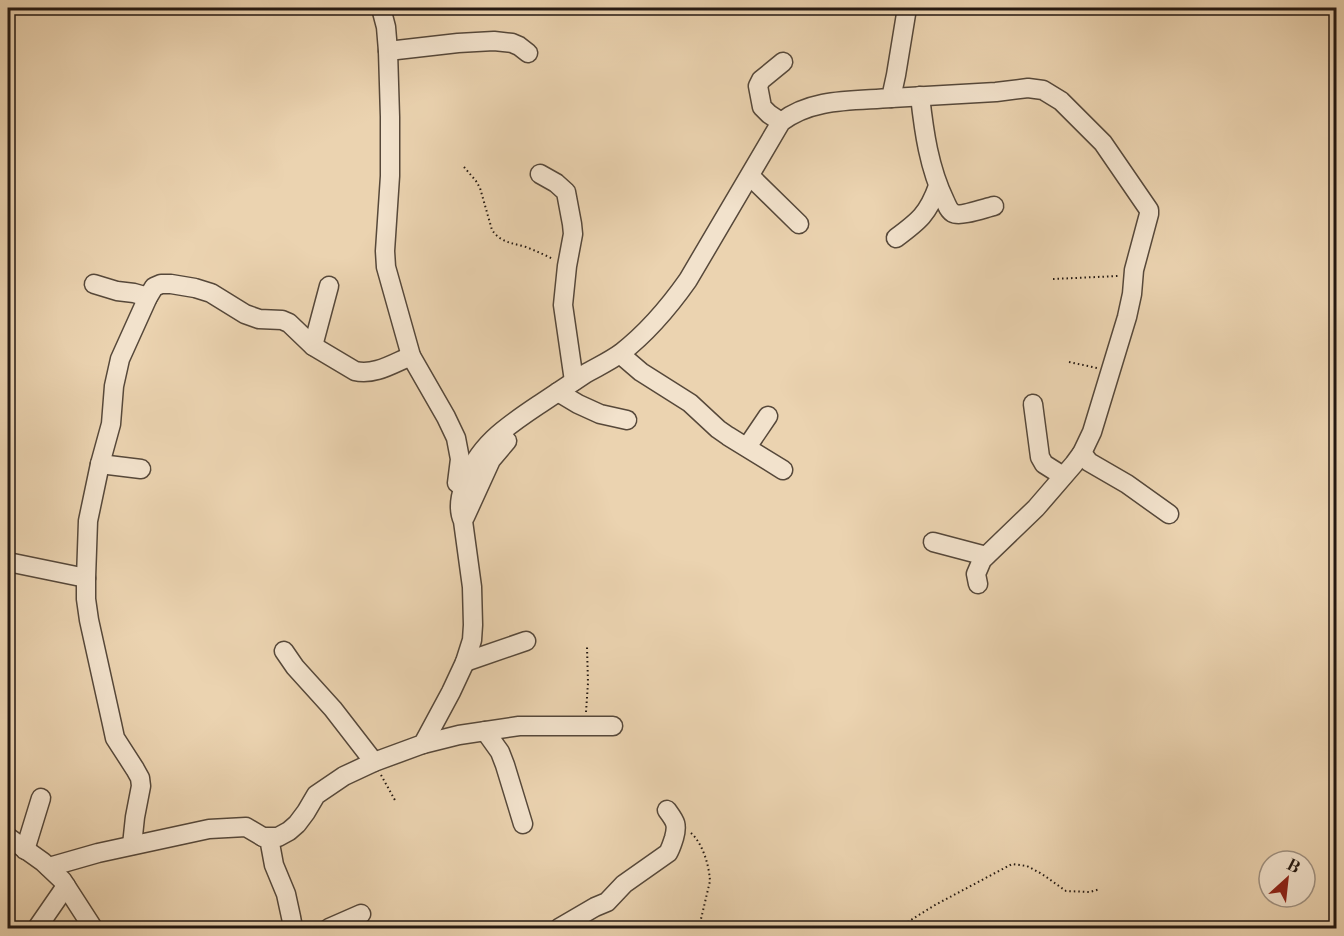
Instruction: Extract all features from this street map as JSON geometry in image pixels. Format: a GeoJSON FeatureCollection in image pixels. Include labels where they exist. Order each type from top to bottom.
{"type":"FeatureCollection","features":[{"type":"Feature","properties":{"kind":"street"},"geometry":{"type":"LineString","coordinates":[[381,8],[386,27],[388,51],[390,176],[386,267],[411,356],[446,417],[459,446],[460,459],[456,494],[472,587],[472,640],[451,692],[423,744]]}},
{"type":"Feature","properties":{"kind":"street"},"geometry":{"type":"LineString","coordinates":[[891,98],[907,8]]}},
{"type":"Feature","properties":{"kind":"street"},"geometry":{"type":"LineString","coordinates":[[388,51],[494,41],[512,42],[528,53]]}},
{"type":"Feature","properties":{"kind":"street"},"geometry":{"type":"LineString","coordinates":[[781,122],[762,107],[758,86],[761,80],[783,62]]}},
{"type":"Feature","properties":{"kind":"street"},"geometry":{"type":"LineString","coordinates":[[461,518],[460,504],[470,468],[487,445],[504,428],[574,381],[620,354],[646,332],[671,304],[688,280],[781,122],[814,105],[827,103],[920,96],[997,100],[1028,88],[1043,90],[1061,101],[1103,143],[1149,210],[1133,276],[1127,317],[1092,432],[1082,453],[1036,508],[986,556],[978,567],[976,574],[978,584]]}},
{"type":"Feature","properties":{"kind":"street"},"geometry":{"type":"LineString","coordinates":[[920,96],[933,172],[949,210],[959,214],[994,206]]}},
{"type":"Feature","properties":{"kind":"street"},"geometry":{"type":"LineString","coordinates":[[540,174],[566,192],[573,234],[563,305],[574,381]]}},
{"type":"Feature","properties":{"kind":"street"},"geometry":{"type":"LineString","coordinates":[[750,176],[799,224]]}},
{"type":"Feature","properties":{"kind":"street"},"geometry":{"type":"LineString","coordinates":[[896,238],[922,217],[938,186]]}},
{"type":"Feature","properties":{"kind":"street"},"geometry":{"type":"LineString","coordinates":[[94,284],[148,297]]}},
{"type":"Feature","properties":{"kind":"street"},"geometry":{"type":"LineString","coordinates":[[132,845],[141,786],[140,778],[113,731],[89,620],[86,578],[88,520],[111,424],[114,386],[120,359],[148,297],[154,287],[161,284],[195,288],[210,293],[245,314],[259,319],[282,320],[289,323],[313,346],[362,373],[373,372],[411,356]]}},
{"type":"Feature","properties":{"kind":"street"},"geometry":{"type":"LineString","coordinates":[[313,346],[329,286]]}},
{"type":"Feature","properties":{"kind":"street"},"geometry":{"type":"LineString","coordinates":[[620,354],[641,372],[690,403],[718,429],[783,470]]}},
{"type":"Feature","properties":{"kind":"street"},"geometry":{"type":"LineString","coordinates":[[558,392],[600,414],[627,420]]}},
{"type":"Feature","properties":{"kind":"street"},"geometry":{"type":"LineString","coordinates":[[1032,404],[1040,457],[1044,464],[1063,476]]}},
{"type":"Feature","properties":{"kind":"street"},"geometry":{"type":"LineString","coordinates":[[747,447],[768,416]]}},
{"type":"Feature","properties":{"kind":"street"},"geometry":{"type":"LineString","coordinates":[[461,518],[491,460],[507,441]]}},
{"type":"Feature","properties":{"kind":"street"},"geometry":{"type":"LineString","coordinates":[[1082,453],[1089,462],[1127,483],[1169,514]]}},
{"type":"Feature","properties":{"kind":"street"},"geometry":{"type":"LineString","coordinates":[[100,464],[141,469]]}},
{"type":"Feature","properties":{"kind":"street"},"geometry":{"type":"LineString","coordinates":[[933,542],[986,556]]}},
{"type":"Feature","properties":{"kind":"street"},"geometry":{"type":"LineString","coordinates":[[8,562],[86,578]]}},
{"type":"Feature","properties":{"kind":"street"},"geometry":{"type":"LineString","coordinates":[[465,662],[526,641]]}},
{"type":"Feature","properties":{"kind":"street"},"geometry":{"type":"LineString","coordinates":[[284,651],[374,762]]}},
{"type":"Feature","properties":{"kind":"street"},"geometry":{"type":"LineString","coordinates":[[263,837],[278,837],[289,831],[297,824],[316,795],[344,776],[423,744],[442,738],[519,726],[613,726]]}},
{"type":"Feature","properties":{"kind":"street"},"geometry":{"type":"LineString","coordinates":[[485,730],[500,752],[523,824]]}},
{"type":"Feature","properties":{"kind":"street"},"geometry":{"type":"LineString","coordinates":[[25,849],[41,798]]}},
{"type":"Feature","properties":{"kind":"street"},"geometry":{"type":"LineString","coordinates":[[559,928],[607,902],[624,884],[668,853],[677,829],[675,821],[667,810]]}},
{"type":"Feature","properties":{"kind":"street"},"geometry":{"type":"LineString","coordinates":[[49,867],[132,845],[209,829],[246,827],[263,837],[270,838],[274,865],[286,894],[292,928]]}},
{"type":"Feature","properties":{"kind":"street"},"geometry":{"type":"LineString","coordinates":[[8,837],[49,867],[62,880],[93,928]]}},
{"type":"Feature","properties":{"kind":"street"},"geometry":{"type":"LineString","coordinates":[[37,928],[66,886]]}},
{"type":"Feature","properties":{"kind":"street"},"geometry":{"type":"LineString","coordinates":[[329,928],[361,914]]}},
{"type":"Feature","properties":{"kind":"path"},"geometry":{"type":"LineString","coordinates":[[464,167],[480,188],[492,230],[496,236],[506,242],[542,253],[567,266]]}},
{"type":"Feature","properties":{"kind":"path"},"geometry":{"type":"LineString","coordinates":[[1053,279],[1133,276]]}},
{"type":"Feature","properties":{"kind":"path"},"geometry":{"type":"LineString","coordinates":[[1069,362],[1112,371]]}},
{"type":"Feature","properties":{"kind":"path"},"geometry":{"type":"LineString","coordinates":[[585,727],[588,683],[586,647]]}},
{"type":"Feature","properties":{"kind":"path"},"geometry":{"type":"LineString","coordinates":[[374,762],[396,802]]}},
{"type":"Feature","properties":{"kind":"path"},"geometry":{"type":"LineString","coordinates":[[677,829],[685,830],[697,839],[710,876],[700,928]]}},
{"type":"Feature","properties":{"kind":"path"},"geometry":{"type":"LineString","coordinates":[[863,928],[906,923],[1012,864],[1027,866],[1065,891],[1090,892],[1100,889]]}}]}
